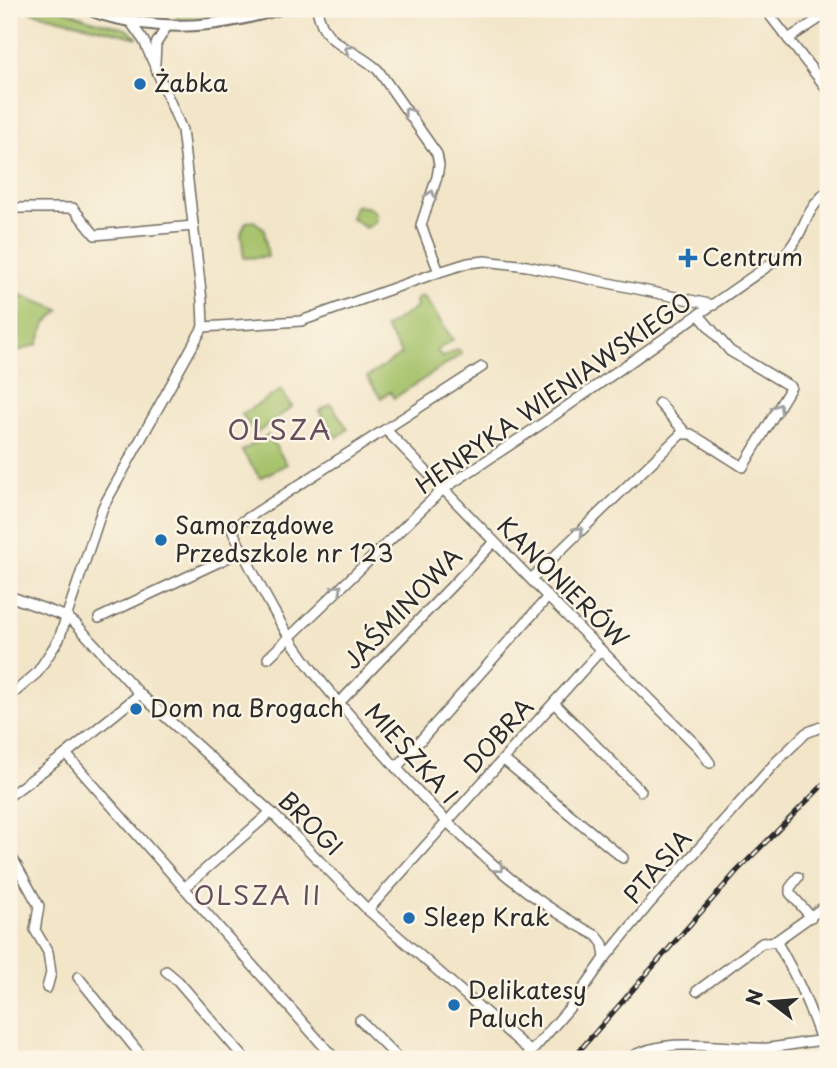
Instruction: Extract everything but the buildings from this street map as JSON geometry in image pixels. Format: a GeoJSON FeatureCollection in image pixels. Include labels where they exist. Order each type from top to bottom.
{"type":"FeatureCollection","features":[{"type":"Feature","properties":{"kind":"main road"},"geometry":{"type":"LineString","coordinates":[[89,9],[129,20],[167,26],[222,23],[280,9]]}},
{"type":"Feature","properties":{"kind":"street"},"geometry":{"type":"LineString","coordinates":[[317,9],[328,38],[369,61],[437,154],[437,177],[421,225],[439,272]]}},
{"type":"Feature","properties":{"kind":"street"},"geometry":{"type":"LineString","coordinates":[[765,9],[828,90]]}},
{"type":"Feature","properties":{"kind":"street"},"geometry":{"type":"LineString","coordinates":[[788,39],[828,13]]}},
{"type":"Feature","properties":{"kind":"street"},"geometry":{"type":"LineString","coordinates":[[9,697],[37,673],[62,633],[103,507],[203,327],[203,306],[183,130],[155,64],[129,20]]}},
{"type":"Feature","properties":{"kind":"street"},"geometry":{"type":"LineString","coordinates":[[155,64],[156,44],[167,26]]}},
{"type":"Feature","properties":{"kind":"street","name":"HENRYKA WIENIAWSKIEGO"},"geometry":{"type":"LineString","coordinates":[[268,658],[442,490],[785,254],[812,206],[828,191]]}},
{"type":"Feature","properties":{"kind":"street"},"geometry":{"type":"LineString","coordinates":[[9,208],[73,208],[95,235],[193,226]]}},
{"type":"Feature","properties":{"kind":"street"},"geometry":{"type":"LineString","coordinates":[[203,327],[301,321],[468,263],[497,262],[714,305]]}},
{"type":"Feature","properties":{"kind":"street"},"geometry":{"type":"LineString","coordinates":[[659,403],[685,432],[743,467],[791,387],[730,351],[699,314]]}},
{"type":"Feature","properties":{"kind":"street"},"geometry":{"type":"LineString","coordinates":[[386,430],[482,367]]}},
{"type":"Feature","properties":{"kind":"street","name":"KANONIERÓW"},"geometry":{"type":"LineString","coordinates":[[386,430],[442,490],[699,748],[710,763]]}},
{"type":"Feature","properties":{"kind":"street","name":"MIESZKA I"},"geometry":{"type":"LineString","coordinates":[[386,430],[240,523],[233,532],[288,636],[339,702],[396,768],[448,823],[538,901],[597,936],[605,950],[605,958]]}},
{"type":"Feature","properties":{"kind":"street"},"geometry":{"type":"LineString","coordinates":[[531,579],[677,436],[685,432]]}},
{"type":"Feature","properties":{"kind":"street","name":"JAŚMINOWA"},"geometry":{"type":"LineString","coordinates":[[339,702],[494,542]]}},
{"type":"Feature","properties":{"kind":"street"},"geometry":{"type":"LineString","coordinates":[[99,618],[242,551]]}},
{"type":"Feature","properties":{"kind":"street"},"geometry":{"type":"LineString","coordinates":[[9,596],[67,617]]}},
{"type":"Feature","properties":{"kind":"street"},"geometry":{"type":"LineString","coordinates":[[396,768],[548,597]]}},
{"type":"Feature","properties":{"kind":"street","name":"BROGI"},"geometry":{"type":"LineString","coordinates":[[67,617],[141,694],[271,812],[368,910],[528,1056]]}},
{"type":"Feature","properties":{"kind":"street","name":"DOBRA"},"geometry":{"type":"LineString","coordinates":[[368,910],[601,650]]}},
{"type":"Feature","properties":{"kind":"street"},"geometry":{"type":"LineString","coordinates":[[9,796],[141,694]]}},
{"type":"Feature","properties":{"kind":"street"},"geometry":{"type":"LineString","coordinates":[[554,703],[641,791]]}},
{"type":"Feature","properties":{"kind":"street","name":"PTASIA"},"geometry":{"type":"LineString","coordinates":[[528,1056],[572,1005],[605,958],[650,903],[784,753],[806,733],[828,724]]}},
{"type":"Feature","properties":{"kind":"street"},"geometry":{"type":"LineString","coordinates":[[66,754],[335,1059]]}},
{"type":"Feature","properties":{"kind":"street"},"geometry":{"type":"LineString","coordinates":[[504,760],[623,858]]}},
{"type":"Feature","properties":{"kind":"street"},"geometry":{"type":"LineString","coordinates":[[184,888],[271,812]]}},
{"type":"Feature","properties":{"kind":"street"},"geometry":{"type":"LineString","coordinates":[[9,852],[40,906],[35,930],[48,952],[51,973],[47,988]]}},
{"type":"Feature","properties":{"kind":"street"},"geometry":{"type":"LineString","coordinates":[[798,877],[790,887],[790,893],[811,917]]}},
{"type":"Feature","properties":{"kind":"street"},"geometry":{"type":"LineString","coordinates":[[697,991],[762,943],[776,941],[828,904]]}},
{"type":"Feature","properties":{"kind":"street"},"geometry":{"type":"LineString","coordinates":[[628,1059],[641,1051],[686,1045],[770,1048],[825,1040],[796,975],[776,941]]}},
{"type":"Feature","properties":{"kind":"street"},"geometry":{"type":"LineString","coordinates":[[166,971],[178,981],[245,1059]]}},
{"type":"Feature","properties":{"kind":"street"},"geometry":{"type":"LineString","coordinates":[[78,977],[144,1059]]}},
{"type":"Feature","properties":{"kind":"street"},"geometry":{"type":"LineString","coordinates":[[360,1020],[399,1059]]}},
{"type":"Feature","properties":{"kind":"green space"},"geometry":{"type":"Polygon","coordinates":[[[28,9],[62,9],[126,29],[138,38],[32,12],[28,9]]]}},
{"type":"Feature","properties":{"kind":"green space"},"geometry":{"type":"Polygon","coordinates":[[[177,9],[232,9],[226,17],[177,21],[177,9]]]}},
{"type":"Feature","properties":{"kind":"green space"},"geometry":{"type":"Polygon","coordinates":[[[355,205],[370,208],[376,213],[375,223],[366,228],[351,218],[355,205]]]}},
{"type":"Feature","properties":{"kind":"green space"},"geometry":{"type":"Polygon","coordinates":[[[254,221],[264,229],[268,257],[244,258],[241,233],[246,222],[254,221]]]}},
{"type":"Feature","properties":{"kind":"green space"},"geometry":{"type":"Polygon","coordinates":[[[15,293],[60,310],[45,324],[38,344],[9,354],[9,313],[15,293]]]}},
{"type":"Feature","properties":{"kind":"green space"},"geometry":{"type":"Polygon","coordinates":[[[421,296],[453,340],[437,350],[442,358],[458,349],[462,354],[394,398],[390,392],[381,398],[367,377],[402,354],[385,328],[417,307],[416,300],[421,296]]]}},
{"type":"Feature","properties":{"kind":"green space"},"geometry":{"type":"Polygon","coordinates":[[[281,390],[292,407],[255,434],[242,414],[281,390]]]}},
{"type":"Feature","properties":{"kind":"green space"},"geometry":{"type":"Polygon","coordinates":[[[331,404],[348,429],[336,438],[319,411],[331,404]]]}},
{"type":"Feature","properties":{"kind":"green space"},"geometry":{"type":"Polygon","coordinates":[[[268,435],[287,464],[260,478],[242,451],[268,435]]]}},
{"type":"Feature","properties":{"kind":"railway"},"geometry":{"type":"LineString","coordinates":[[572,1059],[737,871],[828,780]]}},
{"type":"Feature","properties":{"kind":"place","name":"Żabka"},"geometry":{"type":"Point","coordinates":[140,84]}},
{"type":"Feature","properties":{"kind":"place","name":"Centrum"},"geometry":{"type":"Point","coordinates":[688,258]}},
{"type":"Feature","properties":{"kind":"place","name":"Samorządowe Przedszkole nr 123"},"geometry":{"type":"Point","coordinates":[161,540]}},
{"type":"Feature","properties":{"kind":"place","name":"Dom na Brogach"},"geometry":{"type":"Point","coordinates":[136,709]}},
{"type":"Feature","properties":{"kind":"place","name":"Sleep Krak"},"geometry":{"type":"Point","coordinates":[409,918]}},
{"type":"Feature","properties":{"kind":"place","name":"Delikatesy Paluch"},"geometry":{"type":"Point","coordinates":[454,1005]}},
{"type":"Feature","properties":{"kind":"district","name":"OLSZA"},"geometry":{"type":"Point","coordinates":[280,430]}},
{"type":"Feature","properties":{"kind":"district","name":"OLSZA II"},"geometry":{"type":"Point","coordinates":[258,896]}}]}
